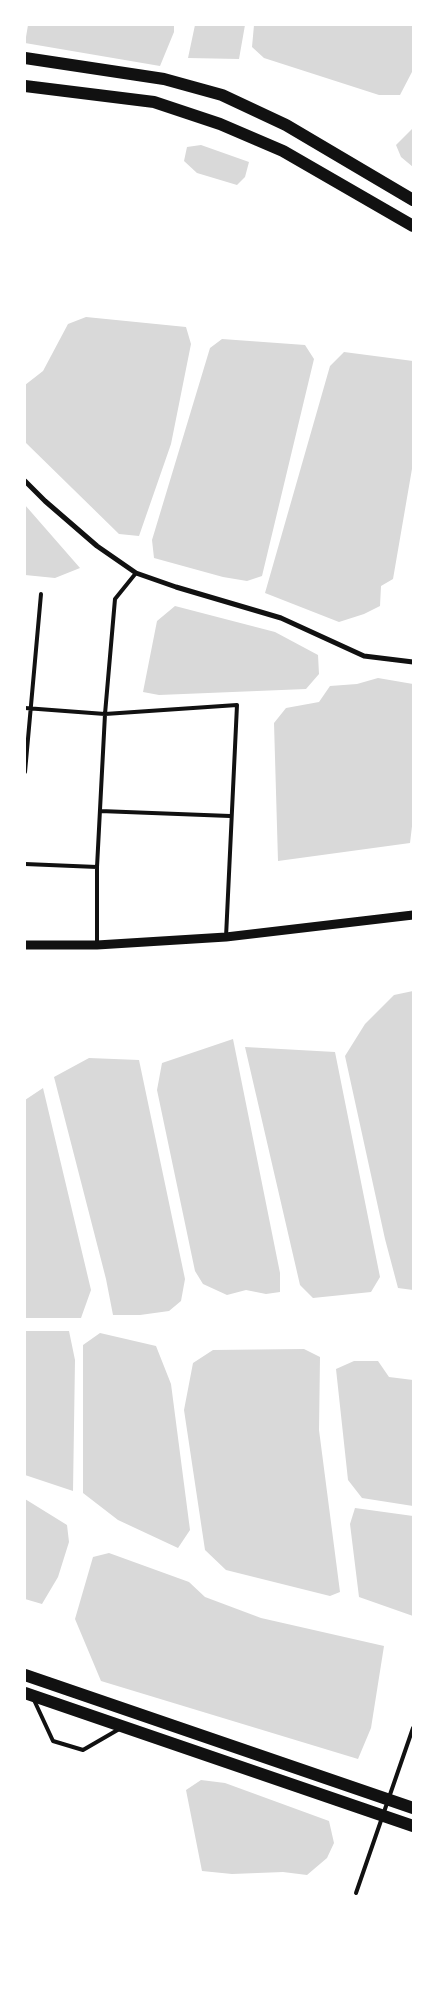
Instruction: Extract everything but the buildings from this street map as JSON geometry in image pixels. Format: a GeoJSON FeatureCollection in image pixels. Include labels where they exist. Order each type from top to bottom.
{"type":"FeatureCollection","features":[{"type":"Feature","properties":{"kind":"main road"},"geometry":{"type":"LineString","coordinates":[[25,58],[164,79],[222,95],[286,124],[413,200]]}},
{"type":"Feature","properties":{"kind":"main road"},"geometry":{"type":"LineString","coordinates":[[25,86],[154,102],[220,124],[283,151],[413,226]]}},
{"type":"Feature","properties":{"kind":"main road"},"geometry":{"type":"LineString","coordinates":[[25,1675],[413,1808]]}},
{"type":"Feature","properties":{"kind":"main road"},"geometry":{"type":"LineString","coordinates":[[28,1694],[413,1826]]}},
{"type":"Feature","properties":{"kind":"street"},"geometry":{"type":"LineString","coordinates":[[25,481],[97,546],[136,573],[176,587],[281,618],[364,656],[413,662]]}},
{"type":"Feature","properties":{"kind":"street"},"geometry":{"type":"LineString","coordinates":[[25,945],[96,945],[226,937],[413,915]]}},
{"type":"Feature","properties":{"kind":"lane"},"geometry":{"type":"LineString","coordinates":[[96,945],[97,866],[105,714],[115,599],[136,573]]}},
{"type":"Feature","properties":{"kind":"lane"},"geometry":{"type":"LineString","coordinates":[[25,772],[27,708],[41,594]]}},
{"type":"Feature","properties":{"kind":"lane"},"geometry":{"type":"LineString","coordinates":[[27,708],[105,714],[237,705],[230,816],[226,937]]}},
{"type":"Feature","properties":{"kind":"lane"},"geometry":{"type":"LineString","coordinates":[[100,812],[230,816]]}},
{"type":"Feature","properties":{"kind":"lane"},"geometry":{"type":"LineString","coordinates":[[25,864],[97,866]]}},
{"type":"Feature","properties":{"kind":"lane"},"geometry":{"type":"LineString","coordinates":[[28,1694],[53,1741],[83,1750],[124,1727]]}},
{"type":"Feature","properties":{"kind":"lane"},"geometry":{"type":"LineString","coordinates":[[356,1893],[413,1728]]}},
{"type":"Feature","properties":{"kind":"shaded area"},"geometry":{"type":"Polygon","coordinates":[[[28,25],[174,25],[174,32],[160,66],[25,43],[28,25]]]}},
{"type":"Feature","properties":{"kind":"shaded area"},"geometry":{"type":"Polygon","coordinates":[[[195,25],[245,25],[239,59],[188,58],[195,25]]]}},
{"type":"Feature","properties":{"kind":"shaded area"},"geometry":{"type":"Polygon","coordinates":[[[254,25],[413,25],[413,70],[400,95],[379,95],[264,58],[252,47],[254,25]]]}},
{"type":"Feature","properties":{"kind":"shaded area"},"geometry":{"type":"Polygon","coordinates":[[[413,128],[413,167],[401,157],[396,145],[413,128]]]}},
{"type":"Feature","properties":{"kind":"shaded area"},"geometry":{"type":"Polygon","coordinates":[[[201,145],[249,162],[245,177],[237,185],[197,173],[184,161],[187,147],[201,145]]]}},
{"type":"Feature","properties":{"kind":"shaded area"},"geometry":{"type":"Polygon","coordinates":[[[86,317],[186,327],[191,344],[171,444],[139,536],[119,534],[25,442],[25,385],[43,371],[68,324],[86,317]]]}},
{"type":"Feature","properties":{"kind":"shaded area"},"geometry":{"type":"Polygon","coordinates":[[[222,339],[305,345],[314,359],[262,576],[247,581],[223,577],[154,558],[152,540],[210,348],[222,339]]]}},
{"type":"Feature","properties":{"kind":"shaded area"},"geometry":{"type":"Polygon","coordinates":[[[344,352],[413,361],[413,463],[393,579],[381,586],[380,606],[364,614],[339,622],[265,593],[330,366],[344,352]]]}},
{"type":"Feature","properties":{"kind":"shaded area"},"geometry":{"type":"Polygon","coordinates":[[[25,505],[80,568],[55,578],[25,575],[25,505]]]}},
{"type":"Feature","properties":{"kind":"shaded area"},"geometry":{"type":"Polygon","coordinates":[[[175,606],[275,632],[318,655],[319,674],[306,689],[159,695],[143,692],[157,621],[175,606]]]}},
{"type":"Feature","properties":{"kind":"shaded area"},"geometry":{"type":"Polygon","coordinates":[[[378,678],[413,684],[413,818],[410,843],[278,861],[274,723],[286,708],[319,702],[330,686],[357,684],[378,678]]]}},
{"type":"Feature","properties":{"kind":"shaded area"},"geometry":{"type":"Polygon","coordinates":[[[413,991],[413,1290],[398,1288],[385,1239],[345,1056],[365,1024],[394,995],[413,991]]]}},
{"type":"Feature","properties":{"kind":"shaded area"},"geometry":{"type":"Polygon","coordinates":[[[233,1039],[280,1273],[280,1292],[266,1294],[246,1290],[227,1295],[203,1284],[195,1271],[157,1090],[162,1063],[233,1039]]]}},
{"type":"Feature","properties":{"kind":"shaded area"},"geometry":{"type":"Polygon","coordinates":[[[245,1047],[335,1052],[380,1277],[371,1292],[313,1298],[300,1285],[245,1047]]]}},
{"type":"Feature","properties":{"kind":"shaded area"},"geometry":{"type":"Polygon","coordinates":[[[89,1058],[139,1060],[185,1279],[181,1301],[169,1311],[140,1315],[113,1315],[106,1279],[54,1077],[89,1058]]]}},
{"type":"Feature","properties":{"kind":"shaded area"},"geometry":{"type":"Polygon","coordinates":[[[43,1088],[91,1290],[81,1318],[25,1318],[25,1100],[43,1088]]]}},
{"type":"Feature","properties":{"kind":"shaded area"},"geometry":{"type":"Polygon","coordinates":[[[25,1331],[69,1331],[75,1360],[73,1491],[25,1475],[25,1331]]]}},
{"type":"Feature","properties":{"kind":"shaded area"},"geometry":{"type":"Polygon","coordinates":[[[100,1333],[156,1346],[171,1384],[190,1530],[178,1548],[118,1520],[83,1493],[83,1345],[100,1333]]]}},
{"type":"Feature","properties":{"kind":"shaded area"},"geometry":{"type":"Polygon","coordinates":[[[304,1349],[320,1357],[319,1430],[340,1592],[330,1596],[226,1570],[205,1550],[184,1410],[193,1363],[213,1350],[304,1349]]]}},
{"type":"Feature","properties":{"kind":"shaded area"},"geometry":{"type":"Polygon","coordinates":[[[354,1361],[378,1361],[389,1377],[413,1380],[413,1506],[362,1498],[348,1480],[336,1369],[354,1361]]]}},
{"type":"Feature","properties":{"kind":"shaded area"},"geometry":{"type":"Polygon","coordinates":[[[25,1499],[67,1525],[69,1542],[58,1577],[42,1604],[25,1599],[25,1499]]]}},
{"type":"Feature","properties":{"kind":"shaded area"},"geometry":{"type":"Polygon","coordinates":[[[355,1508],[413,1516],[413,1616],[359,1597],[350,1524],[355,1508]]]}},
{"type":"Feature","properties":{"kind":"shaded area"},"geometry":{"type":"Polygon","coordinates":[[[109,1553],[189,1582],[205,1597],[261,1618],[384,1646],[371,1728],[358,1759],[101,1681],[75,1619],[93,1557],[109,1553]]]}},
{"type":"Feature","properties":{"kind":"shaded area"},"geometry":{"type":"Polygon","coordinates":[[[201,1780],[225,1783],[329,1821],[334,1843],[327,1858],[307,1875],[283,1872],[232,1874],[202,1871],[186,1790],[201,1780]]]}}]}
